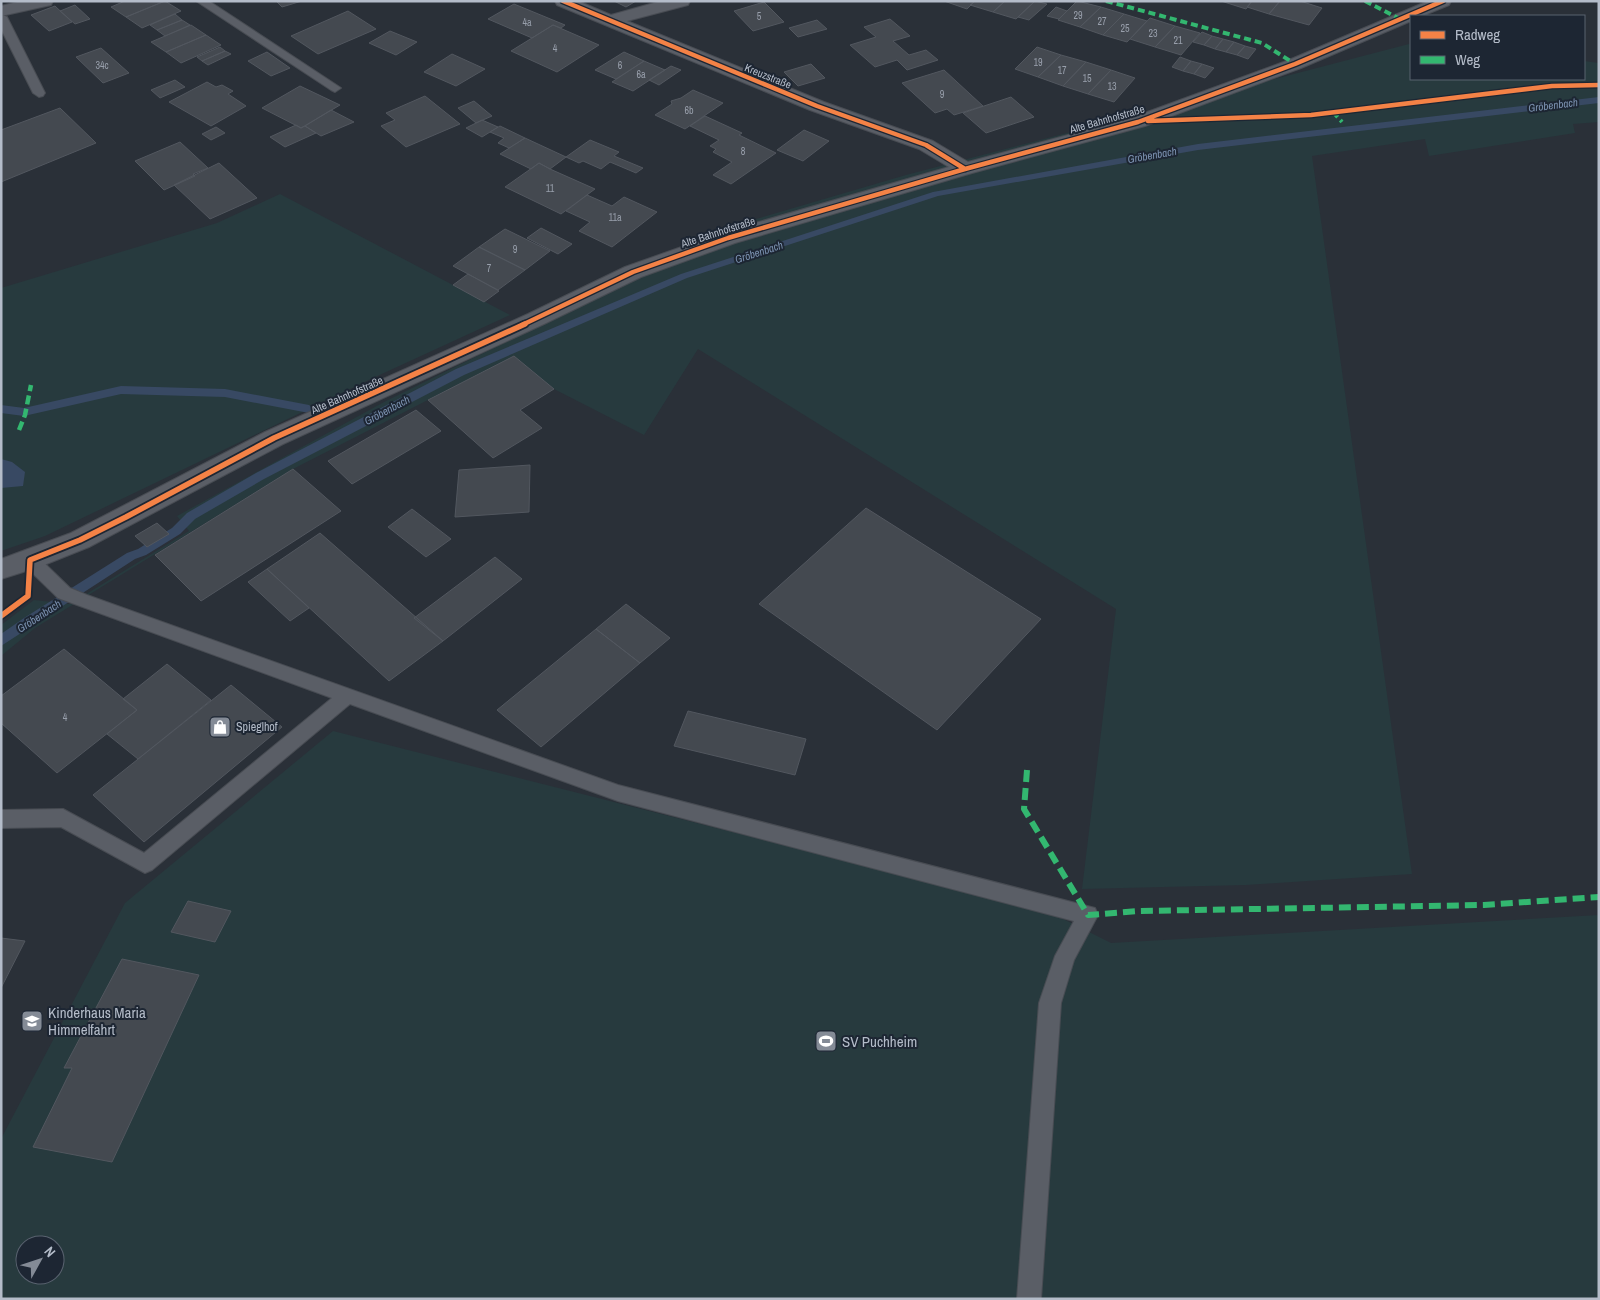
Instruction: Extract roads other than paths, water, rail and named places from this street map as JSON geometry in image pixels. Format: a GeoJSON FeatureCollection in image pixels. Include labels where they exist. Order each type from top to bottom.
{"type":"FeatureCollection","features":[{"type":"Feature","properties":{"kind":"street"},"geometry":{"type":"LineString","coordinates":[[1,11],[45,1]]}},
{"type":"Feature","properties":{"kind":"street","name":"Kreuzstraße"},"geometry":{"type":"LineString","coordinates":[[563,1],[817,106],[926,145],[965,169]]}},
{"type":"Feature","properties":{"kind":"street"},"geometry":{"type":"LineString","coordinates":[[611,20],[682,1]]}},
{"type":"Feature","properties":{"kind":"street","name":"Alte Bahnhofstraße"},"geometry":{"type":"LineString","coordinates":[[1410,15],[1443,1]]}},
{"type":"Feature","properties":{"kind":"street","name":"Alte Bahnhofstraße"},"geometry":{"type":"LineString","coordinates":[[1,569],[30,560],[80,540],[274,438],[536,319],[633,272],[728,238],[965,169],[1138,122],[1295,64],[1410,15]]}},
{"type":"Feature","properties":{"kind":"lane"},"geometry":{"type":"LineString","coordinates":[[201,1],[335,88]]}},
{"type":"Feature","properties":{"kind":"lane"},"geometry":{"type":"LineString","coordinates":[[1,17],[39,93]]}},
{"type":"Feature","properties":{"kind":"lane"},"geometry":{"type":"LineString","coordinates":[[30,560],[64,593],[81,600],[618,793],[1088,915],[1065,956],[1050,1003],[1029,1299]]}},
{"type":"Feature","properties":{"kind":"lane"},"geometry":{"type":"LineString","coordinates":[[1,819],[63,818],[145,864],[348,695]]}},
{"type":"Feature","properties":{"kind":"water"},"geometry":{"type":"Polygon","coordinates":[[[1,459],[12,462],[25,472],[23,486],[1,488],[1,459]]]}},
{"type":"Feature","properties":{"kind":"waterway","name":"Gröbenbach"},"geometry":{"type":"LineString","coordinates":[[1,641],[28,621],[131,556],[142,552],[176,531],[191,516],[260,476],[460,372],[684,276],[936,194],[1198,147],[1599,100]]}},
{"type":"Feature","properties":{"kind":"waterway","name":"Gröbenbach"},"geometry":{"type":"LineString","coordinates":[[1,409],[24,412],[121,390],[225,393],[309,409]]}},
{"type":"Feature","properties":{"kind":"place","name":"Spieglhof"},"geometry":{"type":"Point","coordinates":[220,727]}},
{"type":"Feature","properties":{"kind":"place","name":"Kinderhaus Maria Himmelfahrt"},"geometry":{"type":"Point","coordinates":[32,1021]}},
{"type":"Feature","properties":{"kind":"place","name":"SV Puchheim"},"geometry":{"type":"Point","coordinates":[826,1041]}}]}
